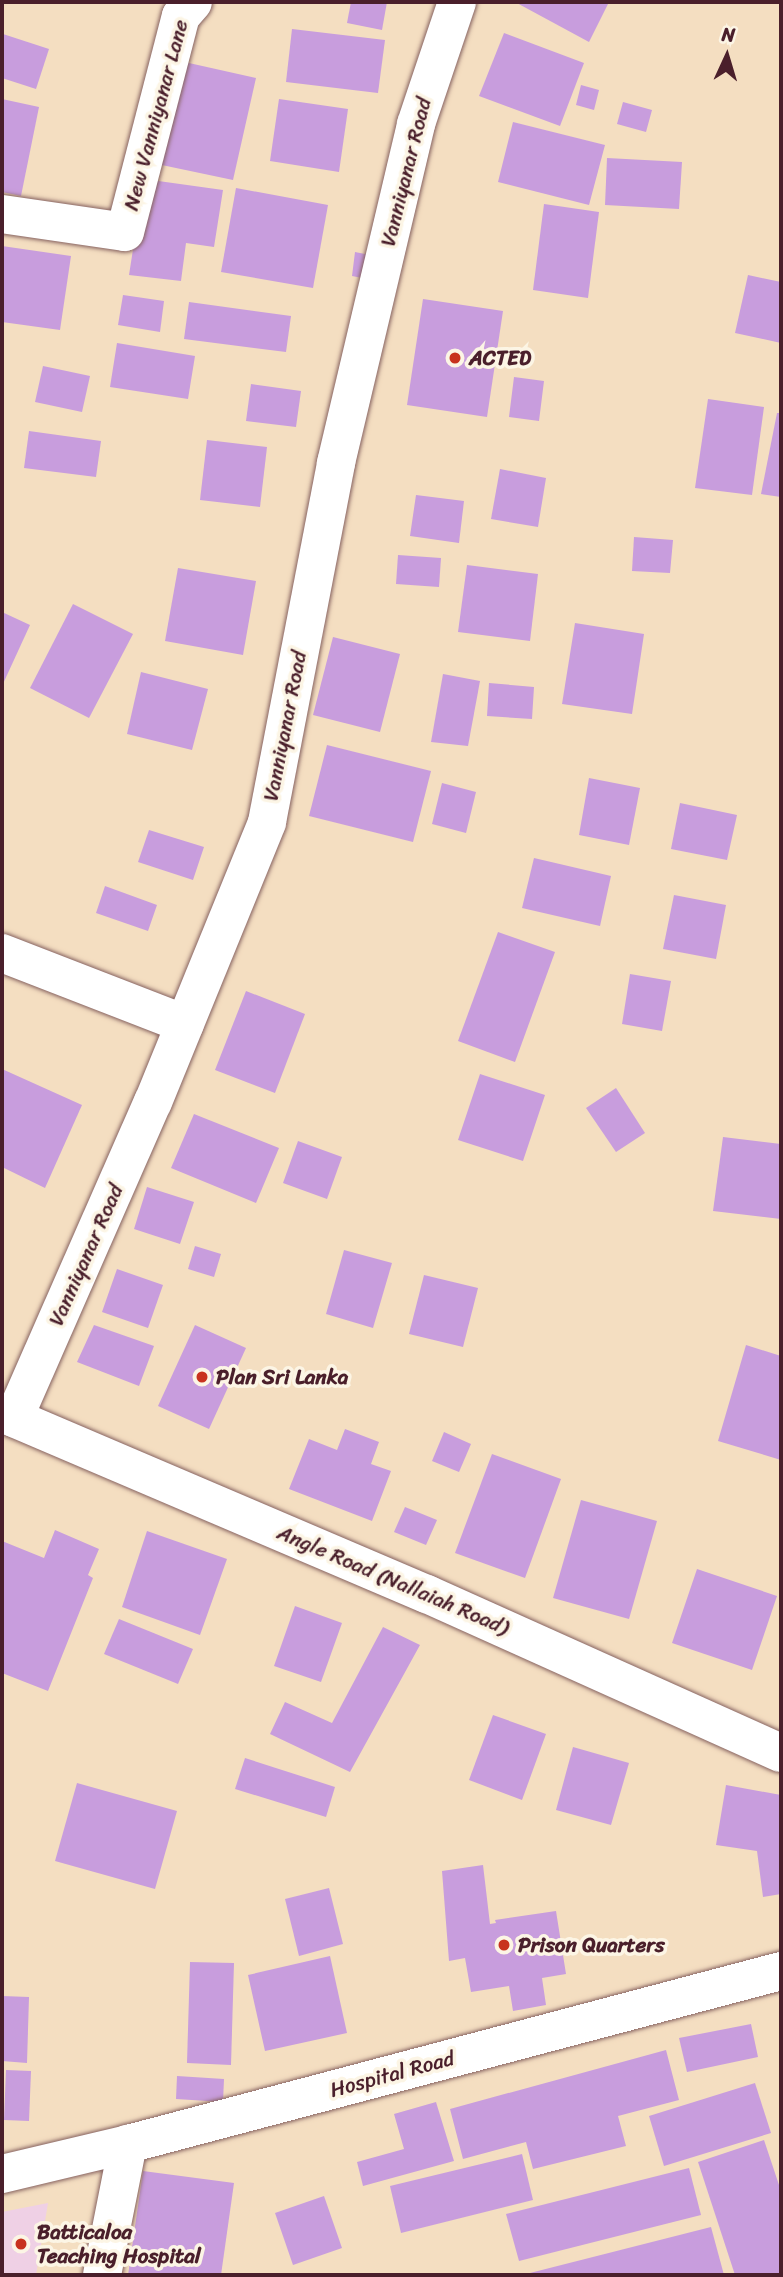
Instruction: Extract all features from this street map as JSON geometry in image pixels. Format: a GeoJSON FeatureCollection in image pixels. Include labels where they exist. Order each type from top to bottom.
{"type":"FeatureCollection","features":[{"type":"Feature","properties":{"kind":"street","name":"New Vanniyanar Lane"},"geometry":{"type":"LineString","coordinates":[[2,214],[125,232],[181,16],[193,2]]}},
{"type":"Feature","properties":{"kind":"street","name":"Vanniyanar Road"},"geometry":{"type":"LineString","coordinates":[[8,1416],[185,1024],[267,822],[336,463],[416,124],[457,2]]}},
{"type":"Feature","properties":{"kind":"street"},"geometry":{"type":"LineString","coordinates":[[2,953],[185,1024]]}},
{"type":"Feature","properties":{"kind":"street","name":"Angle Road (Nallaiah Road)"},"geometry":{"type":"LineString","coordinates":[[8,1416],[427,1594],[781,1753]]}},
{"type":"Feature","properties":{"kind":"street","name":"Hospital Road"},"geometry":{"type":"LineString","coordinates":[[2,2174],[128,2144],[781,1971]]}},
{"type":"Feature","properties":{"kind":"street"},"geometry":{"type":"LineString","coordinates":[[102,2275],[128,2144]]}},
{"type":"Feature","properties":{"kind":"shaded area","name":"Batticaloa Teaching Hospital"},"geometry":{"type":"Polygon","coordinates":[[[48,2203],[36,2275],[2,2275],[2,2212],[48,2203]]]}},
{"type":"Feature","properties":{"kind":"building"},"geometry":{"type":"Polygon","coordinates":[[[351,2],[387,2],[382,30],[347,23],[351,2]]]}},
{"type":"Feature","properties":{"kind":"building"},"geometry":{"type":"Polygon","coordinates":[[[515,2],[609,2],[589,42],[515,2]]]}},
{"type":"Feature","properties":{"kind":"building"},"geometry":{"type":"Polygon","coordinates":[[[292,29],[385,40],[378,93],[286,82],[292,29]]]}},
{"type":"Feature","properties":{"kind":"building"},"geometry":{"type":"Polygon","coordinates":[[[504,33],[584,63],[560,126],[479,96],[504,33]]]}},
{"type":"Feature","properties":{"kind":"building"},"geometry":{"type":"Polygon","coordinates":[[[3,34],[49,49],[36,89],[2,78],[3,34]]]}},
{"type":"Feature","properties":{"kind":"building"},"geometry":{"type":"Polygon","coordinates":[[[180,61],[256,78],[233,180],[157,164],[180,61]]]}},
{"type":"Feature","properties":{"kind":"building"},"geometry":{"type":"Polygon","coordinates":[[[581,85],[599,90],[594,110],[576,105],[581,85]]]}},
{"type":"Feature","properties":{"kind":"building"},"geometry":{"type":"Polygon","coordinates":[[[2,99],[39,107],[21,196],[2,192],[2,99]]]}},
{"type":"Feature","properties":{"kind":"building"},"geometry":{"type":"Polygon","coordinates":[[[279,99],[348,109],[339,172],[270,161],[279,99]]]}},
{"type":"Feature","properties":{"kind":"building"},"geometry":{"type":"Polygon","coordinates":[[[623,102],[652,110],[646,132],[617,124],[623,102]]]}},
{"type":"Feature","properties":{"kind":"building"},"geometry":{"type":"Polygon","coordinates":[[[513,122],[605,145],[589,205],[498,182],[513,122]]]}},
{"type":"Feature","properties":{"kind":"building"},"geometry":{"type":"Polygon","coordinates":[[[607,158],[682,162],[679,209],[605,205],[607,158]]]}},
{"type":"Feature","properties":{"kind":"building"},"geometry":{"type":"Polygon","coordinates":[[[144,179],[223,190],[214,247],[186,243],[181,281],[129,275],[144,179]]]}},
{"type":"Feature","properties":{"kind":"building"},"geometry":{"type":"Polygon","coordinates":[[[236,188],[328,205],[313,288],[221,272],[236,188]]]}},
{"type":"Feature","properties":{"kind":"building"},"geometry":{"type":"Polygon","coordinates":[[[544,204],[599,212],[588,298],[533,290],[544,204]]]}},
{"type":"Feature","properties":{"kind":"building"},"geometry":{"type":"Polygon","coordinates":[[[2,246],[71,256],[60,330],[2,322],[2,246]]]}},
{"type":"Feature","properties":{"kind":"building"},"geometry":{"type":"Polygon","coordinates":[[[355,252],[370,255],[367,279],[352,276],[355,252]]]}},
{"type":"Feature","properties":{"kind":"building"},"geometry":{"type":"Polygon","coordinates":[[[748,275],[781,282],[781,343],[735,333],[748,275]]]}},
{"type":"Feature","properties":{"kind":"building"},"geometry":{"type":"Polygon","coordinates":[[[123,295],[164,301],[160,332],[118,325],[123,295]]]}},
{"type":"Feature","properties":{"kind":"building","name":"ACTED"},"geometry":{"type":"Polygon","coordinates":[[[423,299],[503,311],[487,417],[407,405],[423,299]]]}},
{"type":"Feature","properties":{"kind":"building"},"geometry":{"type":"Polygon","coordinates":[[[189,302],[291,316],[286,352],[184,339],[189,302]]]}},
{"type":"Feature","properties":{"kind":"building"},"geometry":{"type":"Polygon","coordinates":[[[117,343],[195,356],[188,399],[110,387],[117,343]]]}},
{"type":"Feature","properties":{"kind":"building"},"geometry":{"type":"Polygon","coordinates":[[[43,366],[90,376],[82,412],[35,402],[43,366]]]}},
{"type":"Feature","properties":{"kind":"building"},"geometry":{"type":"Polygon","coordinates":[[[514,377],[544,381],[539,421],[509,417],[514,377]]]}},
{"type":"Feature","properties":{"kind":"building"},"geometry":{"type":"Polygon","coordinates":[[[251,384],[301,391],[296,427],[246,421],[251,384]]]}},
{"type":"Feature","properties":{"kind":"building"},"geometry":{"type":"Polygon","coordinates":[[[708,399],[764,407],[752,495],[695,488],[708,399]]]}},
{"type":"Feature","properties":{"kind":"building"},"geometry":{"type":"Polygon","coordinates":[[[777,413],[781,413],[781,497],[761,494],[777,413]]]}},
{"type":"Feature","properties":{"kind":"building"},"geometry":{"type":"Polygon","coordinates":[[[29,431],[101,441],[96,477],[24,468],[29,431]]]}},
{"type":"Feature","properties":{"kind":"building"},"geometry":{"type":"Polygon","coordinates":[[[207,440],[267,447],[260,507],[200,500],[207,440]]]}},
{"type":"Feature","properties":{"kind":"building"},"geometry":{"type":"Polygon","coordinates":[[[500,469],[546,478],[538,527],[491,519],[500,469]]]}},
{"type":"Feature","properties":{"kind":"building"},"geometry":{"type":"Polygon","coordinates":[[[416,495],[464,501],[459,543],[410,536],[416,495]]]}},
{"type":"Feature","properties":{"kind":"building"},"geometry":{"type":"Polygon","coordinates":[[[634,537],[673,540],[670,573],[632,571],[634,537]]]}},
{"type":"Feature","properties":{"kind":"building"},"geometry":{"type":"Polygon","coordinates":[[[398,555],[441,558],[439,587],[396,584],[398,555]]]}},
{"type":"Feature","properties":{"kind":"building"},"geometry":{"type":"Polygon","coordinates":[[[467,565],[538,574],[530,641],[458,632],[467,565]]]}},
{"type":"Feature","properties":{"kind":"building"},"geometry":{"type":"Polygon","coordinates":[[[178,568],[256,581],[243,655],[165,641],[178,568]]]}},
{"type":"Feature","properties":{"kind":"building"},"geometry":{"type":"Polygon","coordinates":[[[73,604],[133,634],[89,718],[30,688],[73,604]]]}},
{"type":"Feature","properties":{"kind":"building"},"geometry":{"type":"Polygon","coordinates":[[[2,612],[30,625],[2,686],[2,612]]]}},
{"type":"Feature","properties":{"kind":"building"},"geometry":{"type":"Polygon","coordinates":[[[575,623],[644,634],[632,714],[562,704],[575,623]]]}},
{"type":"Feature","properties":{"kind":"building"},"geometry":{"type":"Polygon","coordinates":[[[333,637],[400,654],[380,732],[313,715],[333,637]]]}},
{"type":"Feature","properties":{"kind":"building"},"geometry":{"type":"Polygon","coordinates":[[[141,672],[208,689],[192,750],[127,734],[141,672]]]}},
{"type":"Feature","properties":{"kind":"building"},"geometry":{"type":"Polygon","coordinates":[[[443,674],[480,681],[468,746],[431,742],[443,674]]]}},
{"type":"Feature","properties":{"kind":"building"},"geometry":{"type":"Polygon","coordinates":[[[489,683],[534,687],[532,719],[487,716],[489,683]]]}},
{"type":"Feature","properties":{"kind":"building"},"geometry":{"type":"Polygon","coordinates":[[[327,745],[431,771],[413,842],[309,816],[327,745]]]}},
{"type":"Feature","properties":{"kind":"building"},"geometry":{"type":"Polygon","coordinates":[[[589,778],[640,788],[629,845],[579,835],[589,778]]]}},
{"type":"Feature","properties":{"kind":"building"},"geometry":{"type":"Polygon","coordinates":[[[442,783],[476,792],[466,833],[432,824],[442,783]]]}},
{"type":"Feature","properties":{"kind":"building"},"geometry":{"type":"Polygon","coordinates":[[[680,803],[737,815],[727,860],[671,849],[680,803]]]}},
{"type":"Feature","properties":{"kind":"building"},"geometry":{"type":"Polygon","coordinates":[[[149,830],[204,847],[193,880],[138,862],[149,830]]]}},
{"type":"Feature","properties":{"kind":"building"},"geometry":{"type":"Polygon","coordinates":[[[534,858],[611,876],[600,926],[522,908],[534,858]]]}},
{"type":"Feature","properties":{"kind":"building"},"geometry":{"type":"Polygon","coordinates":[[[105,886],[157,905],[148,931],[96,913],[105,886]]]}},
{"type":"Feature","properties":{"kind":"building"},"geometry":{"type":"Polygon","coordinates":[[[674,895],[726,905],[716,959],[663,949],[674,895]]]}},
{"type":"Feature","properties":{"kind":"building"},"geometry":{"type":"Polygon","coordinates":[[[498,932],[555,952],[515,1062],[458,1041],[498,932]]]}},
{"type":"Feature","properties":{"kind":"building"},"geometry":{"type":"Polygon","coordinates":[[[630,974],[671,981],[662,1031],[622,1024],[630,974]]]}},
{"type":"Feature","properties":{"kind":"building"},"geometry":{"type":"Polygon","coordinates":[[[246,991],[305,1014],[275,1093],[215,1070],[246,991]]]}},
{"type":"Feature","properties":{"kind":"building"},"geometry":{"type":"Polygon","coordinates":[[[2,1069],[82,1105],[45,1188],[2,1167],[2,1069]]]}},
{"type":"Feature","properties":{"kind":"building"},"geometry":{"type":"Polygon","coordinates":[[[480,1074],[545,1095],[523,1161],[458,1140],[480,1074]]]}},
{"type":"Feature","properties":{"kind":"building"},"geometry":{"type":"Polygon","coordinates":[[[616,1088],[645,1133],[616,1152],[586,1108],[616,1088]]]}},
{"type":"Feature","properties":{"kind":"building"},"geometry":{"type":"Polygon","coordinates":[[[194,1114],[279,1148],[256,1203],[171,1168],[194,1114]]]}},
{"type":"Feature","properties":{"kind":"building"},"geometry":{"type":"Polygon","coordinates":[[[723,1137],[781,1144],[781,1219],[713,1211],[723,1137]]]}},
{"type":"Feature","properties":{"kind":"building"},"geometry":{"type":"Polygon","coordinates":[[[298,1141],[342,1157],[327,1199],[283,1183],[298,1141]]]}},
{"type":"Feature","properties":{"kind":"building"},"geometry":{"type":"Polygon","coordinates":[[[147,1187],[194,1202],[180,1244],[134,1229],[147,1187]]]}},
{"type":"Feature","properties":{"kind":"building"},"geometry":{"type":"Polygon","coordinates":[[[195,1246],[221,1254],[214,1277],[188,1269],[195,1246]]]}},
{"type":"Feature","properties":{"kind":"building"},"geometry":{"type":"Polygon","coordinates":[[[344,1250],[392,1263],[373,1328],[326,1314],[344,1250]]]}},
{"type":"Feature","properties":{"kind":"building"},"geometry":{"type":"Polygon","coordinates":[[[117,1269],[163,1285],[148,1328],[102,1312],[117,1269]]]}},
{"type":"Feature","properties":{"kind":"building"},"geometry":{"type":"Polygon","coordinates":[[[424,1275],[478,1288],[463,1347],[409,1334],[424,1275]]]}},
{"type":"Feature","properties":{"kind":"building"},"geometry":{"type":"Polygon","coordinates":[[[94,1325],[154,1346],[139,1386],[77,1362],[94,1325]]]}},
{"type":"Feature","properties":{"kind":"building","name":"Plan Sri Lanka"},"geometry":{"type":"Polygon","coordinates":[[[195,1325],[246,1348],[209,1429],[158,1406],[195,1325]]]}},
{"type":"Feature","properties":{"kind":"building"},"geometry":{"type":"Polygon","coordinates":[[[746,1345],[781,1356],[781,1460],[718,1441],[746,1345]]]}},
{"type":"Feature","properties":{"kind":"building"},"geometry":{"type":"Polygon","coordinates":[[[345,1429],[379,1442],[371,1464],[391,1471],[372,1521],[289,1489],[309,1439],[337,1450],[345,1429]]]}},
{"type":"Feature","properties":{"kind":"building"},"geometry":{"type":"Polygon","coordinates":[[[444,1432],[471,1444],[459,1472],[432,1461],[444,1432]]]}},
{"type":"Feature","properties":{"kind":"building"},"geometry":{"type":"Polygon","coordinates":[[[492,1454],[561,1479],[525,1578],[455,1553],[492,1454]]]}},
{"type":"Feature","properties":{"kind":"building"},"geometry":{"type":"Polygon","coordinates":[[[581,1500],[657,1521],[629,1619],[553,1598],[581,1500]]]}},
{"type":"Feature","properties":{"kind":"building"},"geometry":{"type":"Polygon","coordinates":[[[405,1507],[437,1520],[426,1545],[394,1532],[405,1507]]]}},
{"type":"Feature","properties":{"kind":"building"},"geometry":{"type":"Polygon","coordinates":[[[55,1530],[99,1549],[88,1575],[93,1578],[48,1691],[2,1673],[2,1541],[44,1558],[55,1530]]]}},
{"type":"Feature","properties":{"kind":"building"},"geometry":{"type":"Polygon","coordinates":[[[147,1531],[227,1559],[200,1635],[122,1607],[147,1531]]]}},
{"type":"Feature","properties":{"kind":"building"},"geometry":{"type":"Polygon","coordinates":[[[697,1569],[777,1596],[752,1670],[672,1643],[697,1569]]]}},
{"type":"Feature","properties":{"kind":"building"},"geometry":{"type":"Polygon","coordinates":[[[295,1606],[342,1623],[321,1682],[274,1666],[295,1606]]]}},
{"type":"Feature","properties":{"kind":"building"},"geometry":{"type":"Polygon","coordinates":[[[119,1619],[193,1649],[178,1684],[104,1654],[119,1619]]]}},
{"type":"Feature","properties":{"kind":"building"},"geometry":{"type":"Polygon","coordinates":[[[383,1627],[420,1645],[350,1772],[270,1734],[285,1702],[332,1723],[383,1627]]]}},
{"type":"Feature","properties":{"kind":"building"},"geometry":{"type":"Polygon","coordinates":[[[493,1715],[546,1734],[522,1800],[469,1780],[493,1715]]]}},
{"type":"Feature","properties":{"kind":"building"},"geometry":{"type":"Polygon","coordinates":[[[573,1747],[629,1763],[611,1825],[556,1810],[573,1747]]]}},
{"type":"Feature","properties":{"kind":"building"},"geometry":{"type":"Polygon","coordinates":[[[245,1758],[335,1787],[326,1817],[235,1789],[245,1758]]]}},
{"type":"Feature","properties":{"kind":"building"},"geometry":{"type":"Polygon","coordinates":[[[77,1783],[177,1811],[155,1889],[55,1861],[77,1783]]]}},
{"type":"Feature","properties":{"kind":"building"},"geometry":{"type":"Polygon","coordinates":[[[726,1785],[781,1795],[781,1894],[763,1897],[757,1851],[716,1845],[726,1785]]]}},
{"type":"Feature","properties":{"kind":"building","name":"Prison Quarters"},"geometry":{"type":"Polygon","coordinates":[[[483,1865],[490,1924],[496,1923],[495,1920],[556,1911],[566,1974],[542,1978],[546,2005],[513,2011],[509,1986],[471,1992],[465,1958],[449,1961],[442,1871],[483,1865]]]}},
{"type":"Feature","properties":{"kind":"building"},"geometry":{"type":"Polygon","coordinates":[[[329,1888],[343,1944],[299,1956],[285,1899],[329,1888]]]}},
{"type":"Feature","properties":{"kind":"building"},"geometry":{"type":"Polygon","coordinates":[[[330,1956],[347,2033],[265,2051],[248,1975],[330,1956]]]}},
{"type":"Feature","properties":{"kind":"building"},"geometry":{"type":"Polygon","coordinates":[[[190,1962],[234,1963],[231,2065],[187,2063],[190,1962]]]}},
{"type":"Feature","properties":{"kind":"building"},"geometry":{"type":"Polygon","coordinates":[[[2,1996],[29,1997],[27,2063],[2,2061],[2,1996]]]}},
{"type":"Feature","properties":{"kind":"building"},"geometry":{"type":"Polygon","coordinates":[[[751,2024],[758,2057],[687,2072],[679,2038],[751,2024]]]}},
{"type":"Feature","properties":{"kind":"building"},"geometry":{"type":"Polygon","coordinates":[[[666,2050],[679,2100],[618,2116],[626,2146],[533,2169],[526,2142],[463,2159],[450,2109],[666,2050]]]}},
{"type":"Feature","properties":{"kind":"building"},"geometry":{"type":"Polygon","coordinates":[[[6,2070],[31,2071],[29,2121],[4,2120],[6,2070]]]}},
{"type":"Feature","properties":{"kind":"building"},"geometry":{"type":"Polygon","coordinates":[[[177,2076],[224,2079],[223,2102],[176,2099],[177,2076]]]}},
{"type":"Feature","properties":{"kind":"building"},"geometry":{"type":"Polygon","coordinates":[[[755,2083],[771,2133],[664,2166],[649,2116],[755,2083]]]}},
{"type":"Feature","properties":{"kind":"building"},"geometry":{"type":"Polygon","coordinates":[[[436,2102],[454,2161],[363,2186],[357,2162],[404,2149],[394,2114],[436,2102]]]}},
{"type":"Feature","properties":{"kind":"building"},"geometry":{"type":"Polygon","coordinates":[[[764,2140],[781,2191],[781,2275],[735,2275],[698,2162],[764,2140]]]}},
{"type":"Feature","properties":{"kind":"building"},"geometry":{"type":"Polygon","coordinates":[[[522,2154],[533,2200],[401,2233],[390,2186],[522,2154]]]}},
{"type":"Feature","properties":{"kind":"building"},"geometry":{"type":"Polygon","coordinates":[[[689,2168],[701,2215],[519,2261],[506,2214],[689,2168]]]}},
{"type":"Feature","properties":{"kind":"building"},"geometry":{"type":"Polygon","coordinates":[[[143,2171],[234,2183],[221,2275],[128,2275],[143,2171]]]}},
{"type":"Feature","properties":{"kind":"building"},"geometry":{"type":"Polygon","coordinates":[[[324,2196],[342,2248],[293,2265],[275,2213],[324,2196]]]}},
{"type":"Feature","properties":{"kind":"building"},"geometry":{"type":"Polygon","coordinates":[[[711,2227],[724,2275],[526,2275],[526,2274],[711,2227]]]}},
{"type":"Feature","properties":{"kind":"place","name":"ACTED"},"geometry":{"type":"Point","coordinates":[455,358]}},
{"type":"Feature","properties":{"kind":"place","name":"Plan Sri Lanka"},"geometry":{"type":"Point","coordinates":[202,1377]}},
{"type":"Feature","properties":{"kind":"place","name":"Prison Quarters"},"geometry":{"type":"Point","coordinates":[504,1945]}},
{"type":"Feature","properties":{"kind":"place","name":"Batticaloa Teaching Hospital"},"geometry":{"type":"Point","coordinates":[21,2244]}}]}
